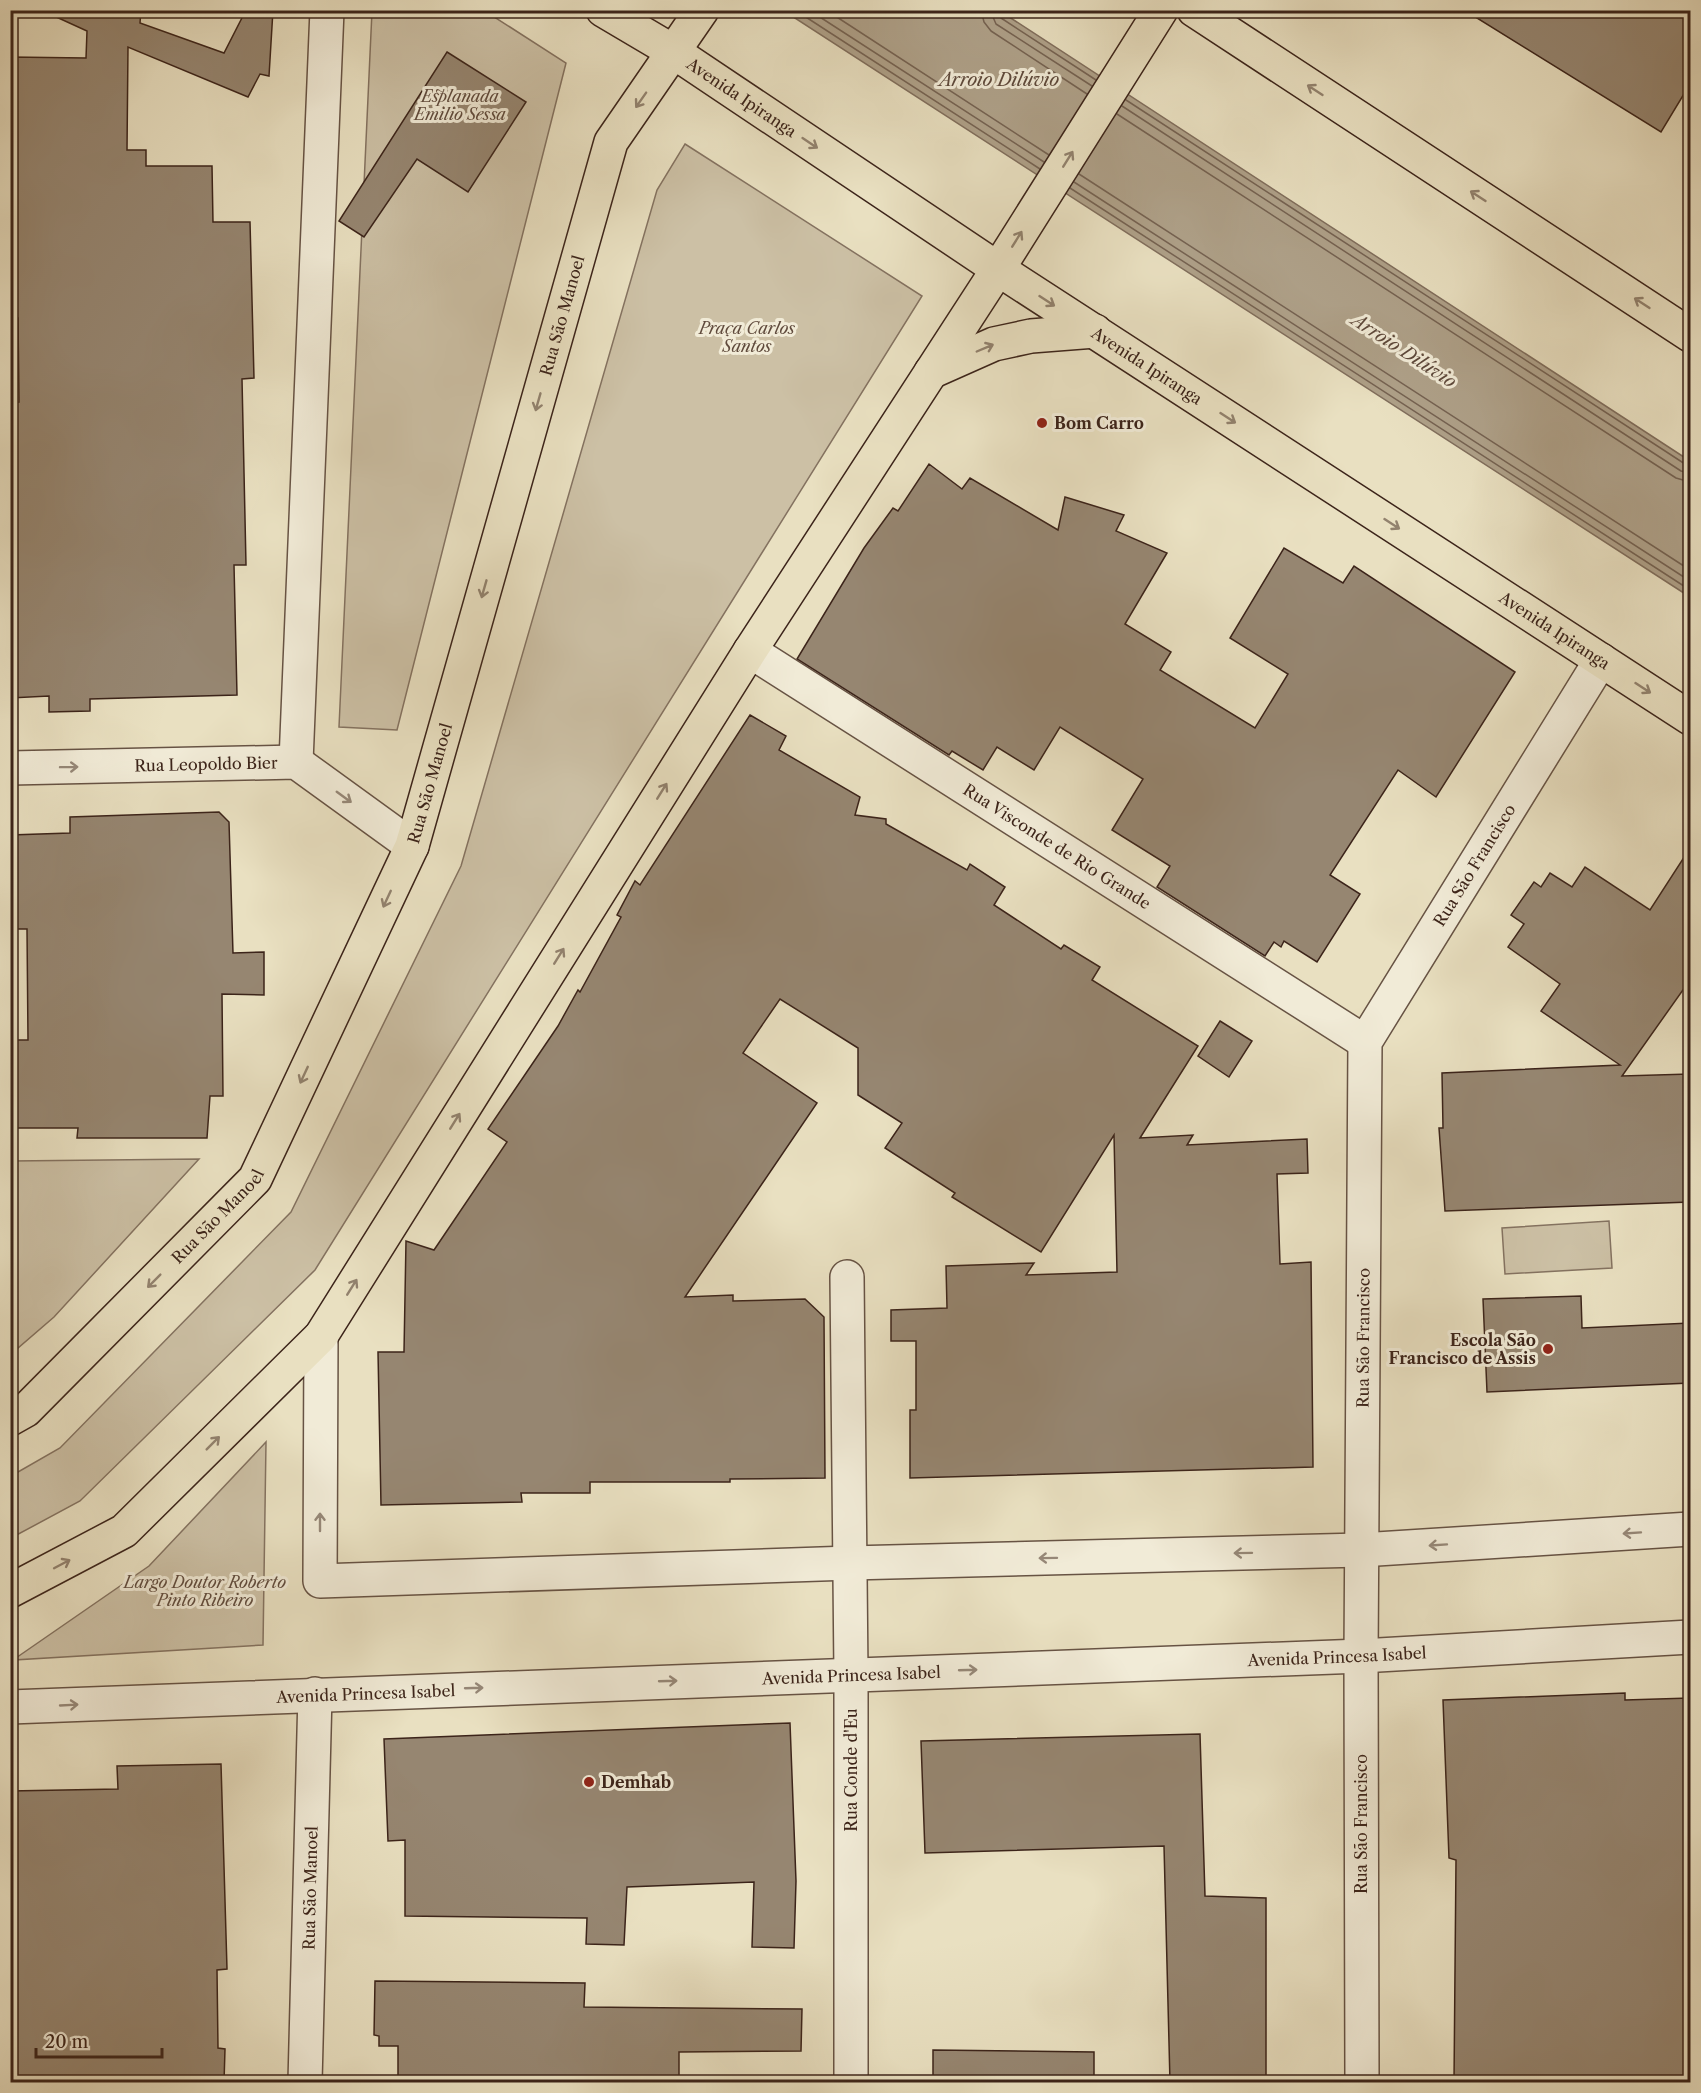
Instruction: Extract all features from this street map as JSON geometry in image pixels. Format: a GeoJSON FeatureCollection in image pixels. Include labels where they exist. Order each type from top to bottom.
{"type":"FeatureCollection","features":[{"type":"Feature","properties":{"kind":"main road","name":"Avenida Ipiranga"},"geometry":{"type":"LineString","coordinates":[[603,10],[674,52],[998,269],[1690,718]]}},
{"type":"Feature","properties":{"kind":"main road","name":"Rua São Manoel"},"geometry":{"type":"LineString","coordinates":[[10,1419],[26,1410],[255,1179],[412,846],[611,142],[702,10]]}},
{"type":"Feature","properties":{"kind":"main road"},"geometry":{"type":"LineString","coordinates":[[10,1591],[124,1531],[321,1336],[750,651],[932,372],[1161,10]]}},
{"type":"Feature","properties":{"kind":"main road"},"geometry":{"type":"LineString","coordinates":[[1194,10],[1690,335]]}},
{"type":"Feature","properties":{"kind":"main road"},"geometry":{"type":"LineString","coordinates":[[932,372],[994,344],[1031,336],[1095,331]]}},
{"type":"Feature","properties":{"kind":"street"},"geometry":{"type":"LineString","coordinates":[[296,762],[327,10]]}},
{"type":"Feature","properties":{"kind":"street","name":"Rua Visconde de Rio Grande"},"geometry":{"type":"LineString","coordinates":[[750,651],[1365,1042]]}},
{"type":"Feature","properties":{"kind":"street","name":"Rua São Francisco"},"geometry":{"type":"LineString","coordinates":[[1362,2082],[1360,1656],[1365,1042],[1601,660]]}},
{"type":"Feature","properties":{"kind":"street","name":"Rua Leopoldo Bier"},"geometry":{"type":"LineString","coordinates":[[10,768],[296,762],[412,846]]}},
{"type":"Feature","properties":{"kind":"street","name":"Rua Conde d'Eu"},"geometry":{"type":"LineString","coordinates":[[847,1277],[851,1674],[851,2082]]}},
{"type":"Feature","properties":{"kind":"street"},"geometry":{"type":"LineString","coordinates":[[321,1336],[320,1581],[850,1563],[1361,1550],[1690,1529]]}},
{"type":"Feature","properties":{"kind":"street","name":"Avenida Princesa Isabel"},"geometry":{"type":"LineString","coordinates":[[10,1707],[1360,1656],[1690,1637]]}},
{"type":"Feature","properties":{"kind":"street","name":"Rua São Manoel"},"geometry":{"type":"LineString","coordinates":[[305,2082],[315,1694]]}},
{"type":"Feature","properties":{"kind":"green space","name":"Esplanada Emilio Sessa"},"geometry":{"type":"Polygon","coordinates":[[[372,11],[485,11],[566,63],[397,730],[339,727],[372,11]]]}},
{"type":"Feature","properties":{"kind":"green space","name":"Praça Carlos Santos"},"geometry":{"type":"Polygon","coordinates":[[[685,144],[922,296],[315,1270],[80,1501],[11,1538],[11,1476],[60,1448],[291,1212],[461,866],[657,190],[685,144]]]}},
{"type":"Feature","properties":{"kind":"green space"},"geometry":{"type":"Polygon","coordinates":[[[199,1159],[54,1317],[11,1354],[11,1161],[199,1159]]]}},
{"type":"Feature","properties":{"kind":"green space"},"geometry":{"type":"Polygon","coordinates":[[[1609,1221],[1612,1268],[1505,1274],[1502,1228],[1609,1221]]]}},
{"type":"Feature","properties":{"kind":"green space","name":"Largo Doutor Roberto Pinto Ribeiro"},"geometry":{"type":"Polygon","coordinates":[[[266,1442],[263,1645],[13,1660],[149,1566],[266,1442]]]}},
{"type":"Feature","properties":{"kind":"water","name":"Arroio Dilúvio"},"geometry":{"type":"Polygon","coordinates":[[[784,11],[1000,11],[1690,461],[1690,597],[784,11]]]}},
{"type":"Feature","properties":{"kind":"building"},"geometry":{"type":"Polygon","coordinates":[[[41,10],[141,10],[140,23],[224,53],[246,10],[273,10],[269,76],[260,74],[248,97],[128,47],[127,150],[146,150],[146,166],[212,166],[213,222],[250,222],[254,378],[242,379],[246,565],[234,565],[237,695],[90,699],[90,711],[49,712],[49,696],[10,698],[10,403],[19,402],[18,318],[10,318],[10,57],[86,58],[87,31],[41,10]]]}},
{"type":"Feature","properties":{"kind":"building"},"geometry":{"type":"Polygon","coordinates":[[[1464,10],[1690,10],[1690,84],[1661,132],[1464,10]]]}},
{"type":"Feature","properties":{"kind":"building"},"geometry":{"type":"Polygon","coordinates":[[[447,52],[526,102],[468,192],[417,159],[364,237],[339,221],[447,52]]]}},
{"type":"Feature","properties":{"kind":"building"},"geometry":{"type":"Polygon","coordinates":[[[929,464],[962,489],[970,478],[1058,530],[1065,497],[1124,515],[1116,531],[1167,553],[1125,624],[1171,652],[1160,670],[1255,728],[1288,674],[1230,638],[1284,548],[1343,583],[1354,566],[1515,672],[1436,797],[1398,770],[1330,875],[1360,894],[1317,962],[1284,941],[1281,947],[1274,942],[1265,956],[1157,887],[1170,866],[1112,830],[1143,779],[1060,727],[1034,770],[997,747],[983,770],[952,751],[949,755],[797,659],[864,548],[893,508],[898,511],[929,464]]]}},
{"type":"Feature","properties":{"kind":"building"},"geometry":{"type":"Polygon","coordinates":[[[750,715],[786,736],[779,750],[860,797],[855,815],[886,819],[886,824],[967,870],[970,864],[1005,887],[994,905],[1061,949],[1064,945],[1100,967],[1092,980],[1198,1046],[1140,1138],[1193,1135],[1187,1145],[1307,1139],[1308,1173],[1277,1174],[1280,1264],[1311,1262],[1313,1467],[910,1478],[910,1410],[916,1410],[916,1341],[891,1341],[891,1310],[947,1308],[946,1266],[1034,1263],[1026,1275],[1117,1272],[1114,1135],[1041,1252],[952,1197],[955,1193],[885,1148],[902,1123],[858,1095],[858,1048],[780,999],[743,1053],[817,1103],[685,1297],[733,1295],[733,1301],[805,1299],[824,1317],[825,1478],[730,1479],[730,1482],[590,1482],[590,1493],[521,1493],[522,1502],[381,1505],[378,1352],[404,1352],[406,1241],[434,1250],[507,1142],[488,1129],[558,1026],[578,990],[580,992],[621,917],[617,915],[635,881],[640,885],[750,715]]]}},
{"type":"Feature","properties":{"kind":"building"},"geometry":{"type":"Polygon","coordinates":[[[219,812],[229,822],[233,953],[264,952],[264,995],[222,994],[223,1096],[210,1096],[207,1138],[77,1138],[78,1128],[10,1128],[10,1040],[28,1040],[27,929],[10,929],[10,835],[70,833],[70,817],[219,812]]]}},
{"type":"Feature","properties":{"kind":"building"},"geometry":{"type":"Polygon","coordinates":[[[1690,848],[1690,980],[1622,1076],[1690,1074],[1690,1202],[1445,1211],[1439,1128],[1443,1128],[1442,1073],[1620,1065],[1541,1011],[1560,984],[1508,947],[1524,924],[1511,915],[1534,882],[1541,887],[1550,873],[1572,887],[1585,867],[1650,910],[1690,848]]]}},
{"type":"Feature","properties":{"kind":"building"},"geometry":{"type":"Polygon","coordinates":[[[1220,1021],[1252,1041],[1229,1077],[1198,1056],[1220,1021]]]}},
{"type":"Feature","properties":{"kind":"building"},"geometry":{"type":"Polygon","coordinates":[[[1581,1296],[1582,1328],[1690,1323],[1690,1383],[1487,1392],[1483,1299],[1581,1296]]]}},
{"type":"Feature","properties":{"kind":"building"},"geometry":{"type":"Polygon","coordinates":[[[1625,1693],[1625,1700],[1690,1698],[1690,2082],[1454,2082],[1456,1860],[1449,1858],[1443,1700],[1625,1693]]]}},
{"type":"Feature","properties":{"kind":"building"},"geometry":{"type":"Polygon","coordinates":[[[790,1723],[796,1881],[794,1948],[752,1947],[754,1882],[627,1887],[624,1945],[586,1944],[587,1918],[405,1916],[405,1840],[388,1841],[384,1739],[790,1723]]]}},
{"type":"Feature","properties":{"kind":"building"},"geometry":{"type":"Polygon","coordinates":[[[1200,1734],[1205,1896],[1266,1898],[1266,2082],[1170,2082],[1164,1846],[925,1853],[921,1741],[1200,1734]]]}},
{"type":"Feature","properties":{"kind":"building"},"geometry":{"type":"Polygon","coordinates":[[[221,1764],[227,1969],[217,1970],[218,2048],[225,2049],[224,2082],[10,2082],[10,1791],[118,1789],[117,1766],[221,1764]]]}},
{"type":"Feature","properties":{"kind":"building"},"geometry":{"type":"Polygon","coordinates":[[[375,1981],[585,1983],[584,2007],[802,2009],[801,2051],[679,2052],[679,2082],[398,2082],[398,2046],[379,2046],[379,2036],[374,2035],[375,1981]]]}},
{"type":"Feature","properties":{"kind":"building"},"geometry":{"type":"Polygon","coordinates":[[[933,2050],[1094,2052],[1094,2082],[933,2082],[933,2050]]]}},
{"type":"Feature","properties":{"kind":"place","name":"Bom Carro"},"geometry":{"type":"Point","coordinates":[1042,423]}},
{"type":"Feature","properties":{"kind":"place","name":"Escola São Francisco de Assis"},"geometry":{"type":"Point","coordinates":[1548,1349]}},
{"type":"Feature","properties":{"kind":"place","name":"Demhab"},"geometry":{"type":"Point","coordinates":[589,1782]}}]}
